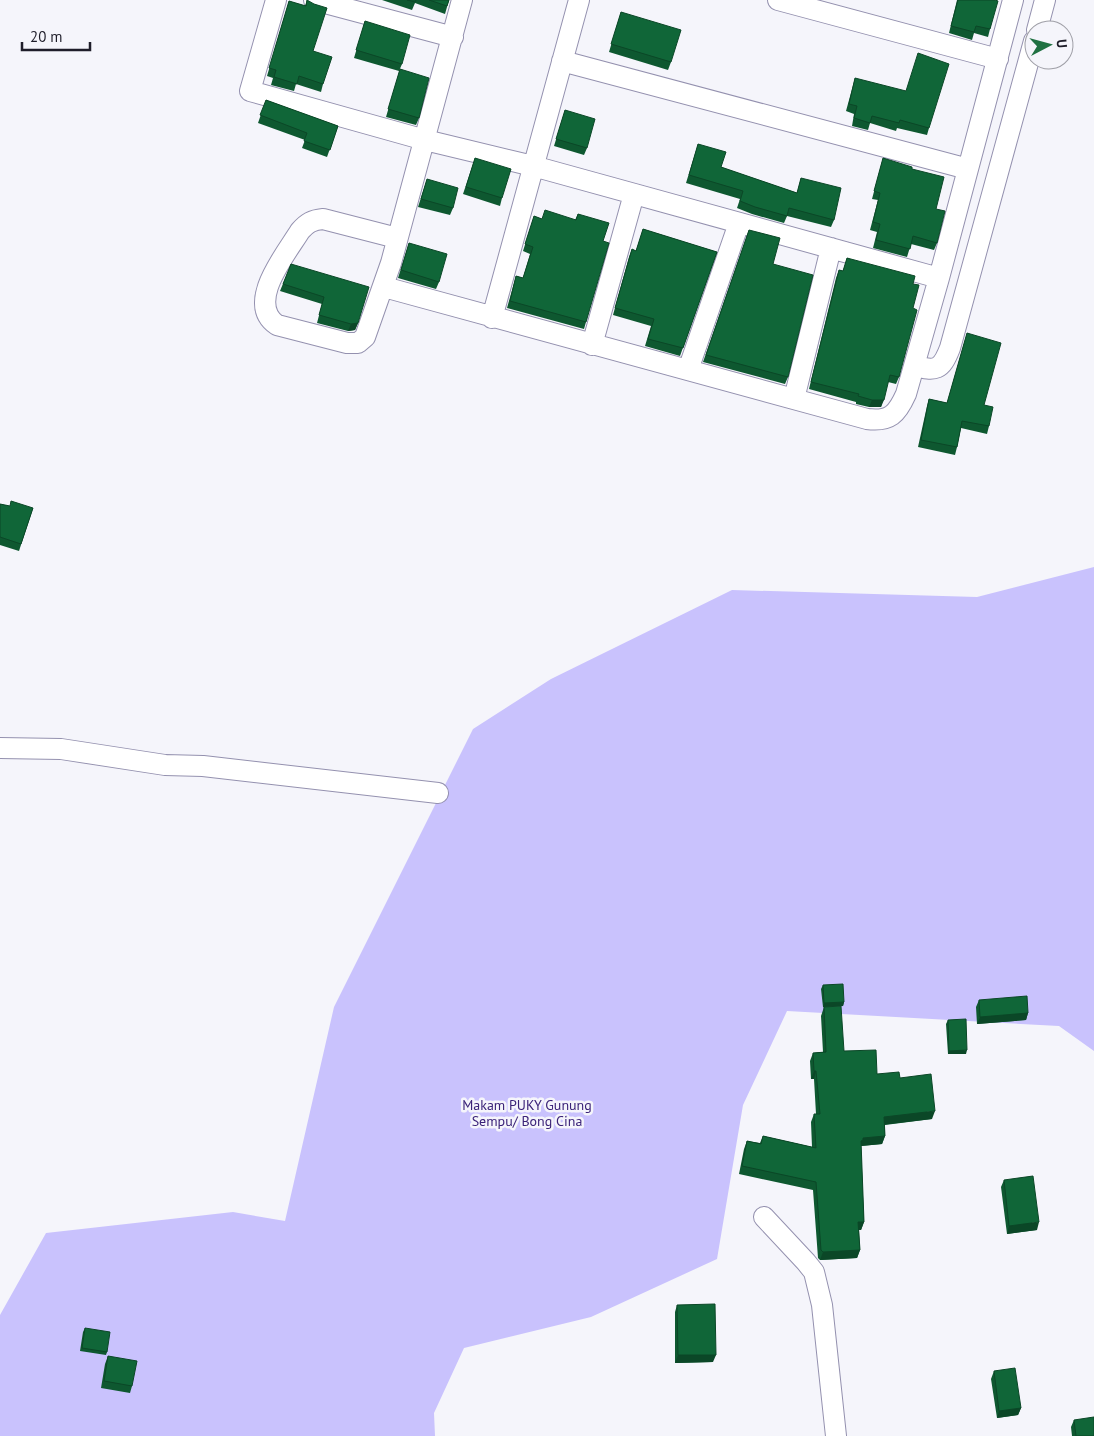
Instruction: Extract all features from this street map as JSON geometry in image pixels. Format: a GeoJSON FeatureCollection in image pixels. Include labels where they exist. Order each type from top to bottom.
{"type":"FeatureCollection","features":[{"type":"Feature","properties":{"kind":"street"},"geometry":{"type":"LineString","coordinates":[[276,0],[250,91],[425,140],[533,166],[939,278]]}},
{"type":"Feature","properties":{"kind":"street"},"geometry":{"type":"LineString","coordinates":[[315,0],[453,37]]}},
{"type":"Feature","properties":{"kind":"street"},"geometry":{"type":"LineString","coordinates":[[397,238],[323,219],[307,223],[271,278],[265,294],[268,316],[277,325],[347,343],[362,341],[368,331],[384,287],[462,0]]}},
{"type":"Feature","properties":{"kind":"street"},"geometry":{"type":"LineString","coordinates":[[492,318],[579,0]]}},
{"type":"Feature","properties":{"kind":"street"},"geometry":{"type":"LineString","coordinates":[[384,287],[794,399],[880,421],[886,419],[901,406],[914,366],[1013,0]]}},
{"type":"Feature","properties":{"kind":"street"},"geometry":{"type":"LineString","coordinates":[[1040,20],[1045,0]]}},
{"type":"Feature","properties":{"kind":"street"},"geometry":{"type":"LineString","coordinates":[[789,1],[998,59]]}},
{"type":"Feature","properties":{"kind":"street"},"geometry":{"type":"LineString","coordinates":[[562,61],[968,169]]}},
{"type":"Feature","properties":{"kind":"street"},"geometry":{"type":"LineString","coordinates":[[914,366],[931,370],[937,368],[942,365],[950,348],[1026,70]]}},
{"type":"Feature","properties":{"kind":"street"},"geometry":{"type":"LineString","coordinates":[[592,345],[634,194]]}},
{"type":"Feature","properties":{"kind":"street"},"geometry":{"type":"LineString","coordinates":[[688,370],[739,223]]}},
{"type":"Feature","properties":{"kind":"street"},"geometry":{"type":"LineString","coordinates":[[794,399],[831,248]]}},
{"type":"Feature","properties":{"kind":"street"},"geometry":{"type":"LineString","coordinates":[[0,748],[61,749],[164,765],[203,766],[438,793]]}},
{"type":"Feature","properties":{"kind":"street"},"geometry":{"type":"LineString","coordinates":[[764,1217],[814,1272],[822,1305],[836,1436]]}},
{"type":"Feature","properties":{"kind":"green space","name":"Makam PUKY Gunung Sempu/ Bong Cina"},"geometry":{"type":"Polygon","coordinates":[[[1094,567],[1094,1051],[1059,1026],[787,1011],[743,1105],[717,1259],[591,1317],[464,1348],[434,1413],[435,1436],[0,1436],[0,1315],[46,1233],[233,1212],[285,1221],[334,1007],[473,729],[551,679],[732,590],[977,597],[1094,567]]]}},
{"type":"Feature","properties":{"kind":"building"},"geometry":{"type":"Polygon","coordinates":[[[307,0],[327,8],[313,51],[332,57],[323,84],[299,76],[297,84],[274,77],[276,70],[269,68],[289,1],[306,6],[307,0]]]}},
{"type":"Feature","properties":{"kind":"building"},"geometry":{"type":"Polygon","coordinates":[[[429,0],[449,0],[447,6],[429,0]]]}},
{"type":"Feature","properties":{"kind":"building"},"geometry":{"type":"Polygon","coordinates":[[[958,0],[998,1],[990,29],[976,26],[974,32],[951,26],[958,0]]]}},
{"type":"Feature","properties":{"kind":"building"},"geometry":{"type":"Polygon","coordinates":[[[621,12],[681,30],[671,62],[611,44],[621,12]]]}},
{"type":"Feature","properties":{"kind":"building"},"geometry":{"type":"Polygon","coordinates":[[[365,21],[410,35],[402,64],[356,50],[365,21]]]}},
{"type":"Feature","properties":{"kind":"building"},"geometry":{"type":"Polygon","coordinates":[[[918,53],[949,64],[929,128],[900,120],[899,123],[872,116],[870,123],[854,118],[857,106],[849,104],[855,78],[906,91],[918,53]]]}},
{"type":"Feature","properties":{"kind":"building"},"geometry":{"type":"Polygon","coordinates":[[[400,69],[429,78],[419,118],[388,109],[400,69]]]}},
{"type":"Feature","properties":{"kind":"building"},"geometry":{"type":"Polygon","coordinates":[[[266,100],[338,126],[330,150],[304,141],[307,133],[260,115],[266,100]]]}},
{"type":"Feature","properties":{"kind":"building"},"geometry":{"type":"Polygon","coordinates":[[[565,110],[595,119],[587,148],[556,139],[565,110]]]}},
{"type":"Feature","properties":{"kind":"building"},"geometry":{"type":"Polygon","coordinates":[[[698,144],[726,152],[721,167],[797,193],[801,178],[841,188],[834,220],[789,208],[787,216],[755,207],[740,201],[743,191],[689,175],[698,144]]]}},
{"type":"Feature","properties":{"kind":"building"},"geometry":{"type":"Polygon","coordinates":[[[475,158],[511,169],[502,198],[466,187],[475,158]]]}},
{"type":"Feature","properties":{"kind":"building"},"geometry":{"type":"Polygon","coordinates":[[[883,158],[912,167],[912,169],[944,177],[936,209],[945,211],[937,243],[913,236],[910,249],[876,240],[880,224],[873,222],[880,193],[874,191],[883,158]]]}},
{"type":"Feature","properties":{"kind":"building"},"geometry":{"type":"Polygon","coordinates":[[[427,179],[458,188],[453,208],[421,199],[427,179]]]}},
{"type":"Feature","properties":{"kind":"building"},"geometry":{"type":"Polygon","coordinates":[[[545,210],[576,220],[578,214],[609,223],[603,241],[609,243],[586,322],[510,301],[516,276],[523,278],[533,247],[525,244],[534,216],[542,219],[545,210]]]}},
{"type":"Feature","properties":{"kind":"building"},"geometry":{"type":"Polygon","coordinates":[[[643,229],[717,252],[683,348],[648,339],[654,319],[615,308],[632,249],[636,251],[643,229]]]}},
{"type":"Feature","properties":{"kind":"building"},"geometry":{"type":"Polygon","coordinates":[[[749,230],[780,238],[773,264],[813,275],[788,377],[706,355],[749,230]]]}},
{"type":"Feature","properties":{"kind":"building"},"geometry":{"type":"Polygon","coordinates":[[[409,243],[447,254],[439,282],[401,270],[409,243]]]}},
{"type":"Feature","properties":{"kind":"building"},"geometry":{"type":"Polygon","coordinates":[[[847,258],[915,276],[913,284],[919,285],[913,308],[917,310],[899,377],[890,375],[884,400],[872,400],[858,396],[859,394],[811,382],[839,270],[843,271],[847,258]]]}},
{"type":"Feature","properties":{"kind":"building"},"geometry":{"type":"Polygon","coordinates":[[[291,264],[369,287],[358,323],[351,324],[319,315],[324,297],[283,284],[291,264]]]}},
{"type":"Feature","properties":{"kind":"building"},"geometry":{"type":"Polygon","coordinates":[[[967,333],[1001,343],[984,405],[993,407],[989,426],[962,421],[957,447],[921,440],[929,399],[947,403],[967,333]]]}},
{"type":"Feature","properties":{"kind":"building"},"geometry":{"type":"Polygon","coordinates":[[[11,501],[33,508],[21,544],[0,537],[0,504],[10,506],[11,501]]]}},
{"type":"Feature","properties":{"kind":"building"},"geometry":{"type":"Polygon","coordinates":[[[843,984],[844,1002],[824,1003],[823,985],[843,984]]]}},
{"type":"Feature","properties":{"kind":"building"},"geometry":{"type":"Polygon","coordinates":[[[1027,996],[1028,1013],[980,1017],[979,1000],[1027,996]]]}},
{"type":"Feature","properties":{"kind":"building"},"geometry":{"type":"Polygon","coordinates":[[[841,1006],[844,1051],[876,1050],[877,1074],[899,1072],[900,1078],[931,1074],[935,1111],[884,1117],[885,1136],[863,1138],[861,1141],[864,1222],[858,1222],[860,1250],[823,1252],[821,1250],[816,1182],[742,1166],[747,1141],[761,1144],[763,1136],[816,1148],[814,1114],[820,1114],[813,1053],[826,1052],[824,1007],[841,1006]]]}},
{"type":"Feature","properties":{"kind":"building"},"geometry":{"type":"Polygon","coordinates":[[[966,1019],[967,1050],[949,1051],[948,1020],[966,1019]]]}},
{"type":"Feature","properties":{"kind":"building"},"geometry":{"type":"Polygon","coordinates":[[[1033,1176],[1039,1222],[1009,1226],[1004,1180],[1033,1176]]]}},
{"type":"Feature","properties":{"kind":"building"},"geometry":{"type":"Polygon","coordinates":[[[715,1304],[716,1355],[678,1355],[677,1305],[715,1304]]]}},
{"type":"Feature","properties":{"kind":"building"},"geometry":{"type":"Polygon","coordinates":[[[85,1328],[110,1332],[107,1352],[82,1348],[85,1328]]]}},
{"type":"Feature","properties":{"kind":"building"},"geometry":{"type":"Polygon","coordinates":[[[108,1356],[137,1361],[132,1386],[104,1381],[108,1356]]]}},
{"type":"Feature","properties":{"kind":"building"},"geometry":{"type":"Polygon","coordinates":[[[1015,1368],[1021,1408],[999,1411],[994,1371],[1015,1368]]]}},
{"type":"Feature","properties":{"kind":"building"},"geometry":{"type":"Polygon","coordinates":[[[1094,1417],[1094,1436],[1076,1436],[1074,1420],[1094,1417]]]}}]}
